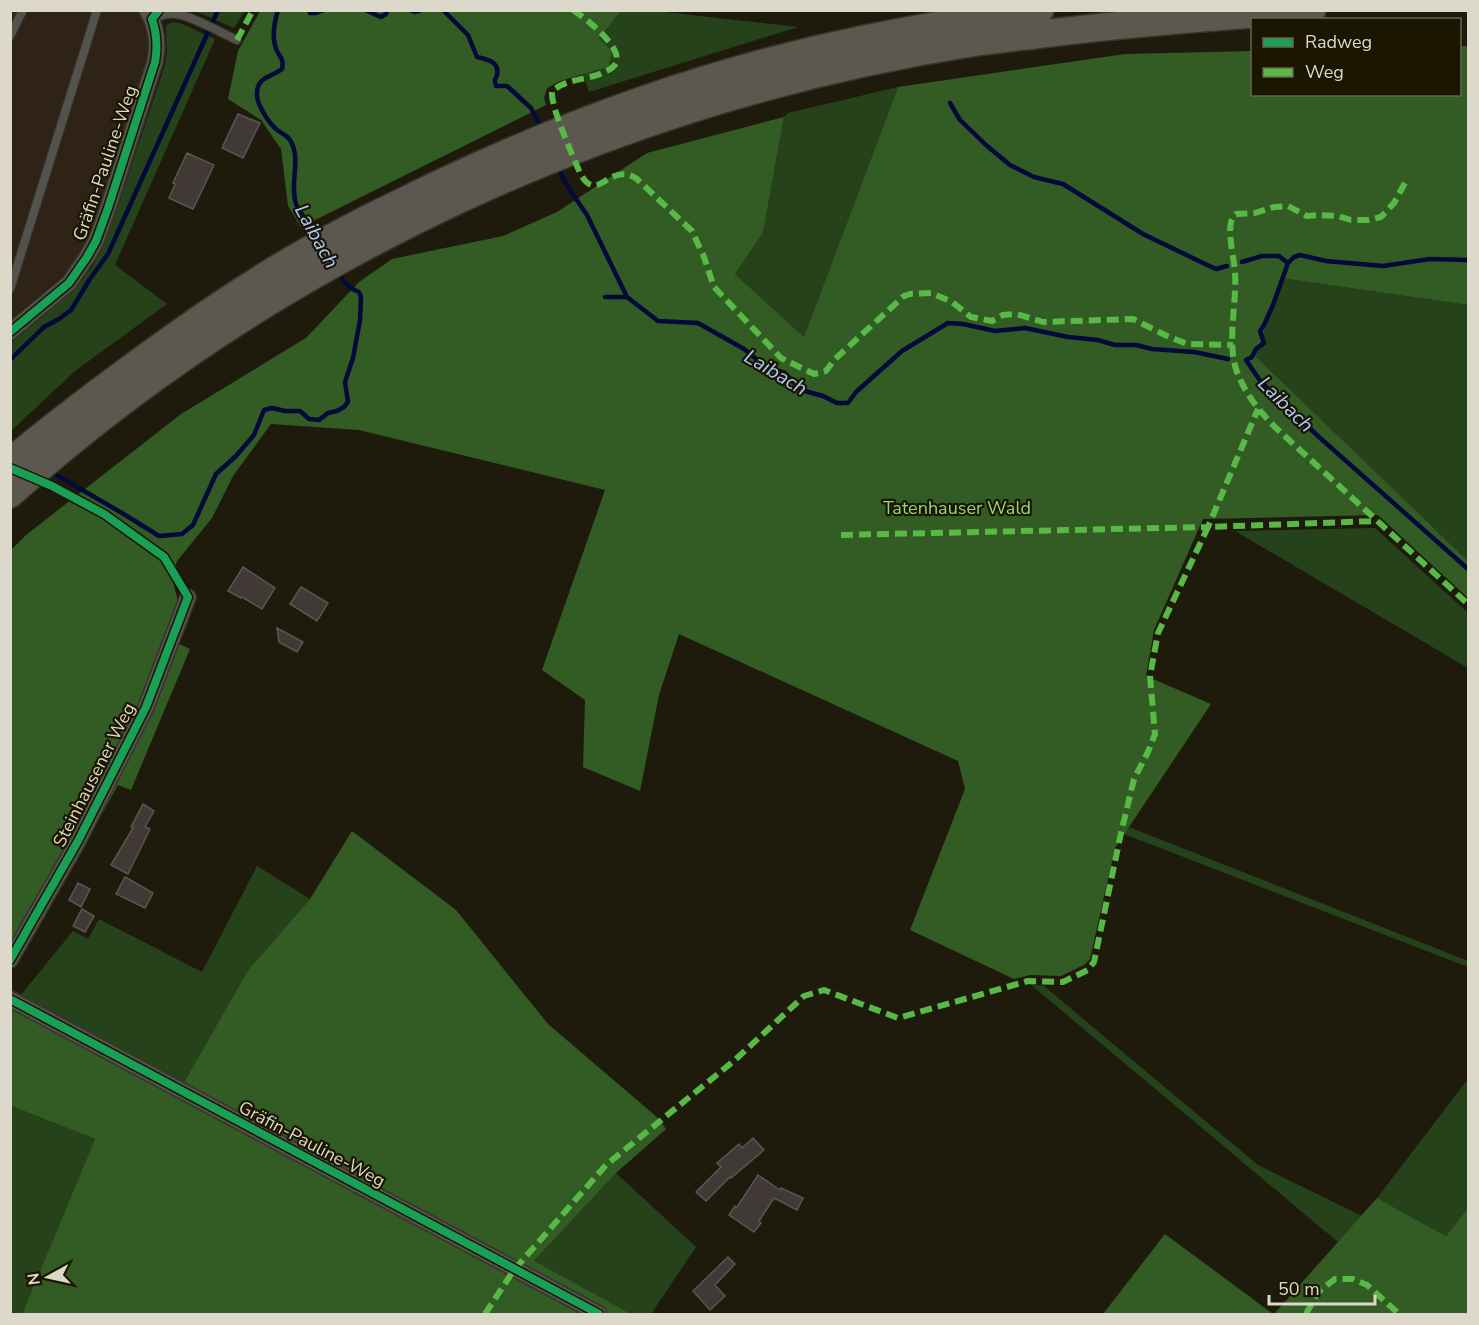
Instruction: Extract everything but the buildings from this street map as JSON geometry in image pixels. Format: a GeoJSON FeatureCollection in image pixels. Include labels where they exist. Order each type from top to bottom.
{"type":"FeatureCollection","features":[{"type":"Feature","properties":{"kind":"highway"},"geometry":{"type":"LineString","coordinates":[[23,471],[241,319],[308,264],[351,241],[440,208],[526,157],[573,138],[687,85],[863,39],[964,20],[1040,10]]}},
{"type":"Feature","properties":{"kind":"highway"},"geometry":{"type":"LineString","coordinates":[[573,138],[686,110],[779,83],[874,61],[972,43],[1106,27],[1311,10]]}},
{"type":"Feature","properties":{"kind":"street","name":"Gräfin-Pauline-Weg"},"geometry":{"type":"LineString","coordinates":[[10,332],[69,283],[96,241],[158,50],[157,37],[150,15]]}},
{"type":"Feature","properties":{"kind":"street","name":"Steinhausener Weg"},"geometry":{"type":"LineString","coordinates":[[10,960],[78,841],[146,707],[188,597]]}},
{"type":"Feature","properties":{"kind":"street","name":"Gräfin-Pauline-Weg"},"geometry":{"type":"LineString","coordinates":[[10,999],[599,1314]]}},
{"type":"Feature","properties":{"kind":"lane"},"geometry":{"type":"LineString","coordinates":[[10,36],[23,10]]}},
{"type":"Feature","properties":{"kind":"lane"},"geometry":{"type":"LineString","coordinates":[[10,289],[97,10]]}},
{"type":"Feature","properties":{"kind":"lane"},"geometry":{"type":"LineString","coordinates":[[150,15],[176,14],[237,40]]}},
{"type":"Feature","properties":{"kind":"shaded area"},"geometry":{"type":"Polygon","coordinates":[[[11,11],[139,11],[150,32],[151,54],[82,253],[70,269],[11,319],[11,11]]]}},
{"type":"Feature","properties":{"kind":"green space"},"geometry":{"type":"Polygon","coordinates":[[[190,11],[245,11],[234,28],[190,11]]]}},
{"type":"Feature","properties":{"kind":"green space"},"geometry":{"type":"Polygon","coordinates":[[[260,11],[621,11],[599,38],[612,52],[608,67],[560,81],[547,88],[544,98],[546,105],[301,227],[288,206],[281,149],[261,120],[228,99],[238,51],[260,11]]]}},
{"type":"Feature","properties":{"kind":"green space"},"geometry":{"type":"Polygon","coordinates":[[[621,11],[656,11],[798,27],[589,92],[583,74],[608,67],[599,38],[621,11]]]}},
{"type":"Feature","properties":{"kind":"green space"},"geometry":{"type":"Polygon","coordinates":[[[174,22],[215,39],[115,265],[167,304],[75,371],[11,431],[11,343],[73,291],[93,266],[116,212],[165,65],[166,27],[174,22]]]}},
{"type":"Feature","properties":{"kind":"green space","name":"Tatenhauser Wald"},"geometry":{"type":"Polygon","coordinates":[[[1461,46],[1468,46],[1468,305],[1281,278],[1256,357],[1468,561],[1468,598],[1378,515],[1203,519],[1154,630],[1146,676],[1211,704],[1115,848],[1090,959],[1084,965],[1061,976],[1030,975],[1014,979],[910,930],[965,789],[958,761],[679,634],[659,695],[640,791],[583,767],[585,700],[542,670],[605,490],[359,430],[271,424],[233,476],[212,518],[177,561],[172,578],[179,605],[168,639],[190,649],[131,790],[118,785],[11,968],[11,550],[26,535],[181,414],[306,338],[359,282],[392,259],[503,236],[557,212],[647,153],[784,117],[763,233],[735,274],[804,337],[898,87],[1125,54],[1251,51],[1251,96],[1461,96],[1461,46]]]}},
{"type":"Feature","properties":{"kind":"green space"},"geometry":{"type":"Polygon","coordinates":[[[898,87],[804,337],[735,274],[763,233],[784,117],[788,113],[898,87]]]}},
{"type":"Feature","properties":{"kind":"green space"},"geometry":{"type":"Polygon","coordinates":[[[1281,278],[1468,305],[1468,561],[1256,358],[1281,278]]]}},
{"type":"Feature","properties":{"kind":"green space"},"geometry":{"type":"Polygon","coordinates":[[[1375,528],[1468,613],[1468,668],[1235,531],[1375,528]]]}},
{"type":"Feature","properties":{"kind":"green space"},"geometry":{"type":"Polygon","coordinates":[[[1129,827],[1468,961],[1468,967],[1124,834],[1129,827]]]}},
{"type":"Feature","properties":{"kind":"green space"},"geometry":{"type":"Polygon","coordinates":[[[352,831],[456,910],[548,1024],[658,1118],[666,1129],[616,1173],[534,1261],[631,1314],[22,1314],[95,1139],[11,1106],[10,991],[183,1084],[248,970],[310,899],[352,831]]]}},
{"type":"Feature","properties":{"kind":"green space"},"geometry":{"type":"Polygon","coordinates":[[[257,866],[310,899],[248,970],[183,1084],[20,996],[73,931],[88,939],[99,919],[202,972],[257,866]]]}},
{"type":"Feature","properties":{"kind":"green space"},"geometry":{"type":"Polygon","coordinates":[[[1030,984],[1044,986],[1258,1165],[1362,1216],[1338,1242],[1030,984]]]}},
{"type":"Feature","properties":{"kind":"green space"},"geometry":{"type":"Polygon","coordinates":[[[1468,1079],[1468,1208],[1446,1236],[1377,1198],[1468,1079]]]}},
{"type":"Feature","properties":{"kind":"green space"},"geometry":{"type":"Polygon","coordinates":[[[10,1106],[95,1139],[22,1314],[11,1314],[10,1106]]]}},
{"type":"Feature","properties":{"kind":"green space"},"geometry":{"type":"Polygon","coordinates":[[[616,1173],[696,1247],[651,1314],[631,1314],[533,1262],[616,1173]]]}},
{"type":"Feature","properties":{"kind":"green space"},"geometry":{"type":"Polygon","coordinates":[[[1377,1198],[1446,1236],[1468,1208],[1468,1314],[1274,1314],[1377,1198]]]}},
{"type":"Feature","properties":{"kind":"green space"},"geometry":{"type":"Polygon","coordinates":[[[1165,1234],[1273,1314],[1103,1314],[1165,1234]]]}},
{"type":"Feature","properties":{"kind":"waterway","name":"Laibach"},"geometry":{"type":"LineString","coordinates":[[10,360],[44,327],[71,310],[108,254],[218,10]]}},
{"type":"Feature","properties":{"kind":"waterway","name":"Laibach"},"geometry":{"type":"LineString","coordinates":[[278,10],[274,36],[275,46],[282,61],[282,69],[262,80],[257,97],[260,107],[270,122],[288,138],[293,147],[296,204],[316,235]]}},
{"type":"Feature","properties":{"kind":"waterway","name":"Laibach"},"geometry":{"type":"LineString","coordinates":[[309,10],[310,13],[324,10]]}},
{"type":"Feature","properties":{"kind":"waterway","name":"Laibach"},"geometry":{"type":"LineString","coordinates":[[365,10],[381,17],[386,14],[387,10]]}},
{"type":"Feature","properties":{"kind":"waterway","name":"Laibach"},"geometry":{"type":"LineString","coordinates":[[410,10],[415,12],[421,10]]}},
{"type":"Feature","properties":{"kind":"waterway","name":"Laibach"},"geometry":{"type":"LineString","coordinates":[[443,10],[468,35],[477,57],[495,64],[497,67],[496,86],[507,86],[531,108],[542,129]]}},
{"type":"Feature","properties":{"kind":"waterway"},"geometry":{"type":"LineString","coordinates":[[950,103],[960,120],[1010,165],[1034,177],[1063,184],[1143,234],[1203,263],[1216,269],[1227,266]]}},
{"type":"Feature","properties":{"kind":"waterway","name":"Laibach"},"geometry":{"type":"LineString","coordinates":[[558,167],[566,184],[587,215],[627,297],[658,321],[698,323],[744,349],[766,367],[785,373],[801,390],[823,396],[837,403],[848,403],[856,392],[902,351],[948,323],[995,331],[1025,328],[1115,345],[1136,345],[1152,349],[1194,352],[1228,359]]}},
{"type":"Feature","properties":{"kind":"waterway","name":"Laibach"},"geometry":{"type":"LineString","coordinates":[[1468,260],[1430,259],[1383,266],[1326,261],[1300,255],[1294,257],[1288,263],[1273,305],[1260,331],[1264,343],[1256,349],[1252,357],[1246,360],[1261,382],[1319,437],[1468,569]]}},
{"type":"Feature","properties":{"kind":"waterway"},"geometry":{"type":"LineString","coordinates":[[1242,262],[1262,256],[1279,256],[1288,263]]}},
{"type":"Feature","properties":{"kind":"waterway","name":"Laibach"},"geometry":{"type":"LineString","coordinates":[[49,472],[159,536],[182,534],[193,525],[216,474],[254,435],[264,410],[272,408],[300,411],[309,419],[319,420],[328,413],[344,407],[348,402],[345,382],[353,358],[360,320],[361,297],[359,292],[346,284],[337,270]]}},
{"type":"Feature","properties":{"kind":"waterway"},"geometry":{"type":"LineString","coordinates":[[605,297],[627,297]]}},
{"type":"Feature","properties":{"kind":"marked path"},"geometry":{"type":"LineString","coordinates":[[237,40],[253,10]]}},
{"type":"Feature","properties":{"kind":"marked path"},"geometry":{"type":"LineString","coordinates":[[573,10],[609,41],[617,56],[616,63],[609,70],[563,84],[552,91],[558,119],[580,173],[586,182],[593,185],[619,175],[637,179],[692,231],[714,287],[781,358],[814,374],[826,371],[835,359],[904,296],[931,293],[952,302],[971,317],[992,321],[1003,315],[1017,314],[1043,322],[1133,319],[1187,344],[1233,345]]}},
{"type":"Feature","properties":{"kind":"marked path"},"geometry":{"type":"LineString","coordinates":[[1405,183],[1394,203],[1381,217],[1368,220],[1351,220],[1338,216],[1307,216],[1288,206],[1274,207],[1255,213],[1236,214],[1230,227],[1235,272],[1233,358],[1243,386],[1271,423],[1468,604]]}},
{"type":"Feature","properties":{"kind":"marked path"},"geometry":{"type":"LineString","coordinates":[[841,535],[1208,527],[1258,409]]}},
{"type":"Feature","properties":{"kind":"marked path"},"geometry":{"type":"LineString","coordinates":[[485,1314],[514,1270],[606,1165],[735,1060],[804,996],[824,990],[898,1018],[1028,981],[1063,982],[1088,970],[1094,962],[1134,779],[1155,734],[1150,676],[1158,633],[1208,527],[1376,521]]}},
{"type":"Feature","properties":{"kind":"marked path"},"geometry":{"type":"LineString","coordinates":[[1306,1314],[1318,1292],[1335,1279],[1353,1279],[1367,1285],[1399,1314]]}},
{"type":"Feature","properties":{"kind":"cycle path"},"geometry":{"type":"LineString","coordinates":[[10,332],[69,283],[96,241],[155,62],[156,40],[152,19],[159,10]]}},
{"type":"Feature","properties":{"kind":"cycle path"},"geometry":{"type":"LineString","coordinates":[[10,468],[52,486],[104,514],[164,557],[188,597],[146,707],[78,841],[10,960]]}},
{"type":"Feature","properties":{"kind":"cycle path"},"geometry":{"type":"LineString","coordinates":[[10,999],[599,1314]]}}]}
